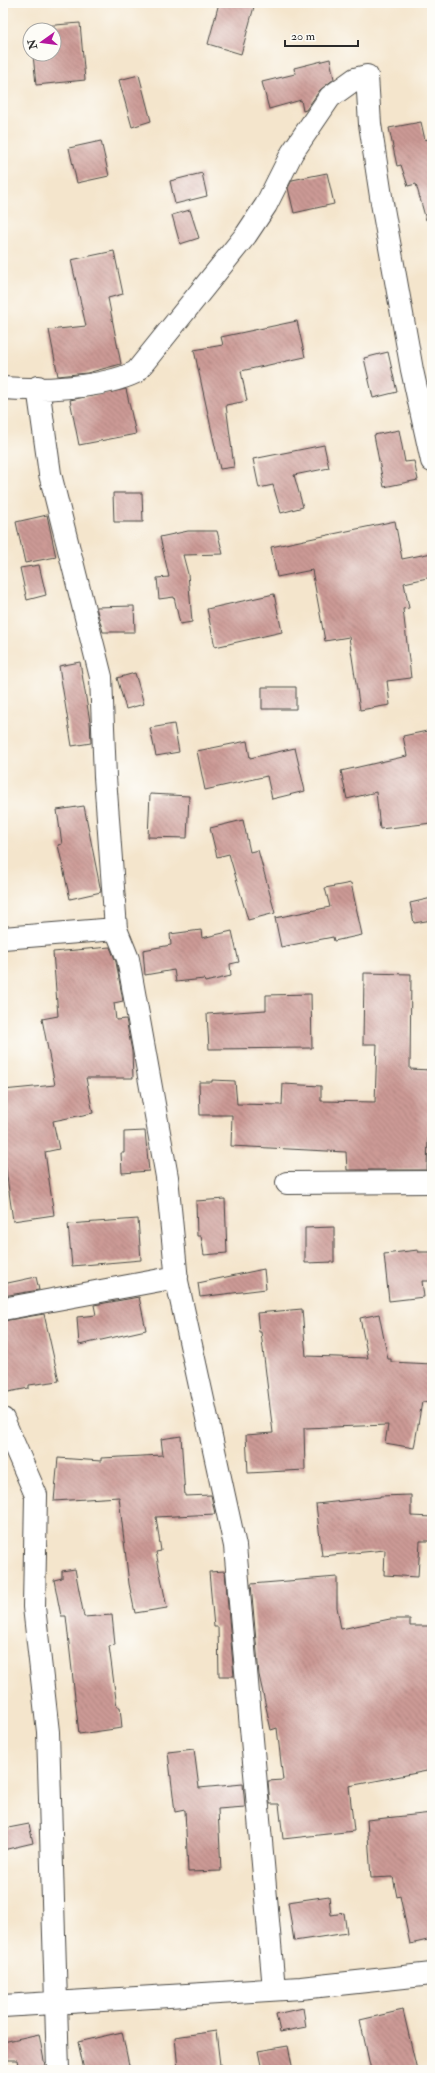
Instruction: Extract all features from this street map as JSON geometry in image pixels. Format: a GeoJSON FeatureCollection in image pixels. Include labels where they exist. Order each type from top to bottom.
{"type":"FeatureCollection","features":[{"type":"Feature","properties":{"kind":"street"},"geometry":{"type":"LineString","coordinates":[[3,388],[79,386],[122,379],[136,372],[246,235],[266,205],[292,153],[330,97],[348,84],[367,76],[370,124],[382,203],[412,370],[432,461]]}},
{"type":"Feature","properties":{"kind":"street"},"geometry":{"type":"LineString","coordinates":[[38,387],[50,474],[101,677],[104,777],[116,929],[128,959],[167,1177],[177,1277],[235,1546],[274,1989]]}},
{"type":"Feature","properties":{"kind":"street"},"geometry":{"type":"LineString","coordinates":[[3,938],[116,929]]}},
{"type":"Feature","properties":{"kind":"street"},"geometry":{"type":"LineString","coordinates":[[287,1183],[432,1182]]}},
{"type":"Feature","properties":{"kind":"street"},"geometry":{"type":"LineString","coordinates":[[3,1309],[177,1277]]}},
{"type":"Feature","properties":{"kind":"street"},"geometry":{"type":"LineString","coordinates":[[3,1419],[36,1495],[34,1607],[48,1732],[54,2003],[58,2070]]}},
{"type":"Feature","properties":{"kind":"street"},"geometry":{"type":"LineString","coordinates":[[3,2006],[274,1989],[432,1974]]}},
{"type":"Feature","properties":{"kind":"building"},"geometry":{"type":"Polygon","coordinates":[[[219,3],[255,3],[241,54],[208,44],[219,3]]]}},
{"type":"Feature","properties":{"kind":"building"},"geometry":{"type":"Polygon","coordinates":[[[80,23],[85,80],[36,85],[34,62],[62,62],[62,24],[80,23]]]}},
{"type":"Feature","properties":{"kind":"building"},"geometry":{"type":"Polygon","coordinates":[[[330,59],[334,79],[320,90],[306,110],[303,111],[301,100],[269,109],[262,82],[295,74],[294,68],[330,59]]]}},
{"type":"Feature","properties":{"kind":"building"},"geometry":{"type":"Polygon","coordinates":[[[139,75],[151,121],[132,127],[119,80],[139,75]]]}},
{"type":"Feature","properties":{"kind":"building"},"geometry":{"type":"Polygon","coordinates":[[[421,122],[425,140],[432,138],[432,219],[426,220],[416,184],[408,186],[401,165],[397,166],[389,128],[421,122]]]}},
{"type":"Feature","properties":{"kind":"building"},"geometry":{"type":"Polygon","coordinates":[[[101,141],[109,176],[77,183],[69,148],[101,141]]]}},
{"type":"Feature","properties":{"kind":"building"},"geometry":{"type":"Polygon","coordinates":[[[202,173],[207,196],[175,204],[170,181],[202,173]]]}},
{"type":"Feature","properties":{"kind":"building"},"geometry":{"type":"Polygon","coordinates":[[[327,173],[334,204],[294,213],[288,188],[292,180],[327,173]]]}},
{"type":"Feature","properties":{"kind":"building"},"geometry":{"type":"Polygon","coordinates":[[[190,210],[199,238],[180,244],[172,215],[190,210]]]}},
{"type":"Feature","properties":{"kind":"building"},"geometry":{"type":"Polygon","coordinates":[[[114,251],[123,294],[108,298],[121,364],[87,373],[58,376],[49,330],[86,326],[71,260],[114,251]]]}},
{"type":"Feature","properties":{"kind":"building"},"geometry":{"type":"Polygon","coordinates":[[[297,321],[305,357],[241,371],[247,401],[226,405],[234,467],[220,469],[194,350],[223,345],[221,337],[297,321]]]}},
{"type":"Feature","properties":{"kind":"building"},"geometry":{"type":"Polygon","coordinates":[[[388,352],[397,392],[373,398],[364,358],[388,352]]]}},
{"type":"Feature","properties":{"kind":"building"},"geometry":{"type":"Polygon","coordinates":[[[126,389],[136,434],[79,445],[70,400],[126,389]]]}},
{"type":"Feature","properties":{"kind":"building"},"geometry":{"type":"Polygon","coordinates":[[[399,430],[405,462],[414,461],[418,480],[384,487],[374,435],[399,430]]]}},
{"type":"Feature","properties":{"kind":"building"},"geometry":{"type":"Polygon","coordinates":[[[324,445],[329,468],[294,475],[303,507],[281,513],[273,485],[259,488],[253,459],[324,445]]]}},
{"type":"Feature","properties":{"kind":"building"},"geometry":{"type":"Polygon","coordinates":[[[113,493],[142,493],[143,522],[114,522],[113,493]]]}},
{"type":"Feature","properties":{"kind":"building"},"geometry":{"type":"Polygon","coordinates":[[[47,515],[56,557],[25,563],[16,522],[47,515]]]}},
{"type":"Feature","properties":{"kind":"building"},"geometry":{"type":"Polygon","coordinates":[[[395,521],[402,559],[432,553],[432,577],[404,583],[409,608],[403,609],[411,678],[387,681],[390,705],[360,710],[349,637],[325,641],[312,570],[277,577],[271,547],[395,521]]]}},
{"type":"Feature","properties":{"kind":"building"},"geometry":{"type":"Polygon","coordinates":[[[188,531],[217,531],[223,554],[183,555],[188,574],[192,622],[180,624],[174,597],[159,599],[157,578],[169,577],[160,537],[188,531]]]}},
{"type":"Feature","properties":{"kind":"building"},"geometry":{"type":"Polygon","coordinates":[[[39,565],[46,595],[27,600],[20,568],[39,565]]]}},
{"type":"Feature","properties":{"kind":"building"},"geometry":{"type":"Polygon","coordinates":[[[274,594],[282,632],[215,647],[207,609],[274,594]]]}},
{"type":"Feature","properties":{"kind":"building"},"geometry":{"type":"Polygon","coordinates":[[[134,606],[135,632],[103,632],[96,607],[134,606]]]}},
{"type":"Feature","properties":{"kind":"building"},"geometry":{"type":"Polygon","coordinates":[[[80,662],[90,722],[91,743],[72,746],[59,666],[80,662]]]}},
{"type":"Feature","properties":{"kind":"building"},"geometry":{"type":"Polygon","coordinates":[[[135,673],[144,704],[126,709],[117,678],[135,673]]]}},
{"type":"Feature","properties":{"kind":"building"},"geometry":{"type":"Polygon","coordinates":[[[262,687],[296,687],[296,709],[262,709],[262,687]]]}},
{"type":"Feature","properties":{"kind":"building"},"geometry":{"type":"Polygon","coordinates":[[[174,724],[179,752],[156,756],[150,728],[174,724]]]}},
{"type":"Feature","properties":{"kind":"building"},"geometry":{"type":"Polygon","coordinates":[[[432,730],[432,823],[380,829],[376,792],[347,799],[341,771],[407,756],[403,736],[432,730]]]}},
{"type":"Feature","properties":{"kind":"building"},"geometry":{"type":"Polygon","coordinates":[[[247,741],[250,758],[295,748],[305,791],[272,799],[267,776],[205,790],[197,751],[247,741]]]}},
{"type":"Feature","properties":{"kind":"building"},"geometry":{"type":"Polygon","coordinates":[[[150,794],[189,796],[187,838],[148,837],[150,794]]]}},
{"type":"Feature","properties":{"kind":"building"},"geometry":{"type":"Polygon","coordinates":[[[84,806],[101,892],[70,899],[58,845],[62,844],[57,810],[84,806]]]}},
{"type":"Feature","properties":{"kind":"building"},"geometry":{"type":"Polygon","coordinates":[[[243,820],[250,852],[258,850],[275,913],[248,920],[229,854],[217,857],[210,828],[243,820]]]}},
{"type":"Feature","properties":{"kind":"building"},"geometry":{"type":"Polygon","coordinates":[[[351,883],[362,935],[334,941],[333,937],[281,947],[275,918],[330,907],[325,888],[351,883]]]}},
{"type":"Feature","properties":{"kind":"building"},"geometry":{"type":"Polygon","coordinates":[[[432,898],[432,920],[414,923],[410,903],[432,898]]]}},
{"type":"Feature","properties":{"kind":"building"},"geometry":{"type":"Polygon","coordinates":[[[201,930],[202,938],[232,931],[239,962],[230,964],[231,976],[205,982],[204,979],[176,982],[174,970],[145,975],[143,950],[171,945],[170,934],[201,930]]]}},
{"type":"Feature","properties":{"kind":"building"},"geometry":{"type":"Polygon","coordinates":[[[110,947],[116,962],[123,1001],[114,1003],[116,1020],[126,1019],[132,1051],[133,1078],[86,1078],[93,1113],[53,1121],[59,1149],[45,1152],[54,1215],[13,1221],[5,1162],[3,1162],[3,1090],[55,1085],[42,1019],[58,1016],[53,952],[110,947]]]}},
{"type":"Feature","properties":{"kind":"building"},"geometry":{"type":"Polygon","coordinates":[[[364,973],[411,974],[410,1069],[430,1070],[427,1170],[347,1170],[346,1152],[231,1146],[232,1115],[200,1115],[199,1082],[212,1082],[212,1080],[235,1081],[237,1104],[282,1105],[283,1084],[321,1086],[321,1101],[375,1102],[377,1044],[363,1044],[364,973]]]}},
{"type":"Feature","properties":{"kind":"building"},"geometry":{"type":"Polygon","coordinates":[[[311,994],[312,1048],[209,1049],[207,1014],[266,1010],[266,995],[311,994]]]}},
{"type":"Feature","properties":{"kind":"building"},"geometry":{"type":"Polygon","coordinates":[[[145,1131],[149,1171],[122,1173],[121,1153],[124,1153],[124,1132],[145,1131]]]}},
{"type":"Feature","properties":{"kind":"building"},"geometry":{"type":"Polygon","coordinates":[[[225,1199],[227,1253],[204,1255],[201,1236],[197,1236],[196,1201],[225,1199]]]}},
{"type":"Feature","properties":{"kind":"building"},"geometry":{"type":"Polygon","coordinates":[[[138,1219],[141,1260],[72,1266],[68,1224],[138,1219]]]}},
{"type":"Feature","properties":{"kind":"building"},"geometry":{"type":"Polygon","coordinates":[[[334,1227],[334,1262],[305,1263],[305,1228],[334,1227]]]}},
{"type":"Feature","properties":{"kind":"building"},"geometry":{"type":"Polygon","coordinates":[[[418,1250],[418,1252],[432,1252],[432,1281],[422,1281],[424,1297],[389,1301],[384,1254],[418,1250]]]}},
{"type":"Feature","properties":{"kind":"building"},"geometry":{"type":"Polygon","coordinates":[[[264,1269],[266,1289],[200,1297],[198,1283],[264,1269]]]}},
{"type":"Feature","properties":{"kind":"building"},"geometry":{"type":"Polygon","coordinates":[[[36,1277],[39,1290],[3,1296],[3,1284],[36,1277]]]}},
{"type":"Feature","properties":{"kind":"building"},"geometry":{"type":"Polygon","coordinates":[[[139,1297],[146,1330],[79,1345],[77,1317],[96,1315],[94,1305],[139,1297]]]}},
{"type":"Feature","properties":{"kind":"building"},"geometry":{"type":"Polygon","coordinates":[[[302,1309],[306,1356],[368,1358],[360,1318],[379,1314],[388,1359],[391,1359],[391,1362],[432,1364],[432,1403],[422,1402],[414,1448],[385,1443],[388,1425],[304,1428],[305,1470],[248,1473],[246,1435],[273,1433],[261,1332],[259,1332],[257,1313],[302,1309]]]}},
{"type":"Feature","properties":{"kind":"building"},"geometry":{"type":"Polygon","coordinates":[[[44,1314],[59,1381],[29,1385],[29,1388],[3,1393],[3,1321],[44,1314]]]}},
{"type":"Feature","properties":{"kind":"building"},"geometry":{"type":"Polygon","coordinates":[[[181,1436],[185,1496],[211,1495],[215,1514],[156,1517],[161,1551],[156,1552],[167,1608],[135,1613],[129,1584],[119,1497],[54,1501],[58,1458],[101,1461],[101,1458],[163,1455],[161,1439],[181,1436]]]}},
{"type":"Feature","properties":{"kind":"building"},"geometry":{"type":"Polygon","coordinates":[[[411,1495],[411,1516],[432,1517],[432,1541],[420,1541],[418,1577],[384,1575],[385,1550],[322,1556],[316,1504],[380,1496],[411,1495]]]}},
{"type":"Feature","properties":{"kind":"building"},"geometry":{"type":"Polygon","coordinates":[[[75,1569],[84,1617],[112,1615],[115,1645],[109,1646],[117,1707],[120,1707],[122,1728],[79,1734],[66,1616],[61,1616],[54,1580],[62,1578],[62,1571],[75,1569]]]}},
{"type":"Feature","properties":{"kind":"building"},"geometry":{"type":"Polygon","coordinates":[[[225,1571],[234,1676],[219,1676],[218,1627],[214,1627],[209,1572],[225,1571]]]}},
{"type":"Feature","properties":{"kind":"building"},"geometry":{"type":"Polygon","coordinates":[[[337,1577],[337,1607],[341,1629],[390,1619],[410,1619],[410,1626],[432,1626],[432,1770],[349,1786],[354,1831],[283,1839],[279,1804],[270,1804],[268,1781],[283,1780],[277,1728],[271,1730],[259,1675],[251,1584],[337,1577]]]}},
{"type":"Feature","properties":{"kind":"building"},"geometry":{"type":"Polygon","coordinates":[[[194,1749],[199,1788],[243,1784],[245,1807],[218,1809],[221,1871],[188,1872],[185,1810],[175,1812],[168,1752],[194,1749]]]}},
{"type":"Feature","properties":{"kind":"building"},"geometry":{"type":"Polygon","coordinates":[[[432,1813],[432,1939],[410,1944],[400,1896],[397,1897],[393,1877],[371,1878],[367,1820],[432,1813]]]}},
{"type":"Feature","properties":{"kind":"building"},"geometry":{"type":"Polygon","coordinates":[[[29,1824],[33,1843],[3,1850],[3,1829],[29,1824]]]}},
{"type":"Feature","properties":{"kind":"building"},"geometry":{"type":"Polygon","coordinates":[[[329,1896],[331,1915],[344,1913],[347,1933],[294,1941],[288,1902],[329,1896]]]}},
{"type":"Feature","properties":{"kind":"building"},"geometry":{"type":"Polygon","coordinates":[[[303,2008],[306,2027],[280,2032],[276,2014],[303,2008]]]}},
{"type":"Feature","properties":{"kind":"building"},"geometry":{"type":"Polygon","coordinates":[[[403,2010],[417,2070],[371,2070],[360,2020],[403,2010]]]}},
{"type":"Feature","properties":{"kind":"building"},"geometry":{"type":"Polygon","coordinates":[[[216,2031],[220,2065],[217,2066],[217,2070],[178,2070],[175,2037],[216,2031]]]}},
{"type":"Feature","properties":{"kind":"building"},"geometry":{"type":"Polygon","coordinates":[[[122,2032],[130,2070],[84,2070],[78,2042],[122,2032]]]}},
{"type":"Feature","properties":{"kind":"building"},"geometry":{"type":"Polygon","coordinates":[[[39,2034],[45,2066],[19,2070],[17,2060],[3,2060],[3,2042],[39,2034]]]}},
{"type":"Feature","properties":{"kind":"building"},"geometry":{"type":"Polygon","coordinates":[[[288,2046],[293,2070],[262,2070],[258,2051],[288,2046]]]}}]}
